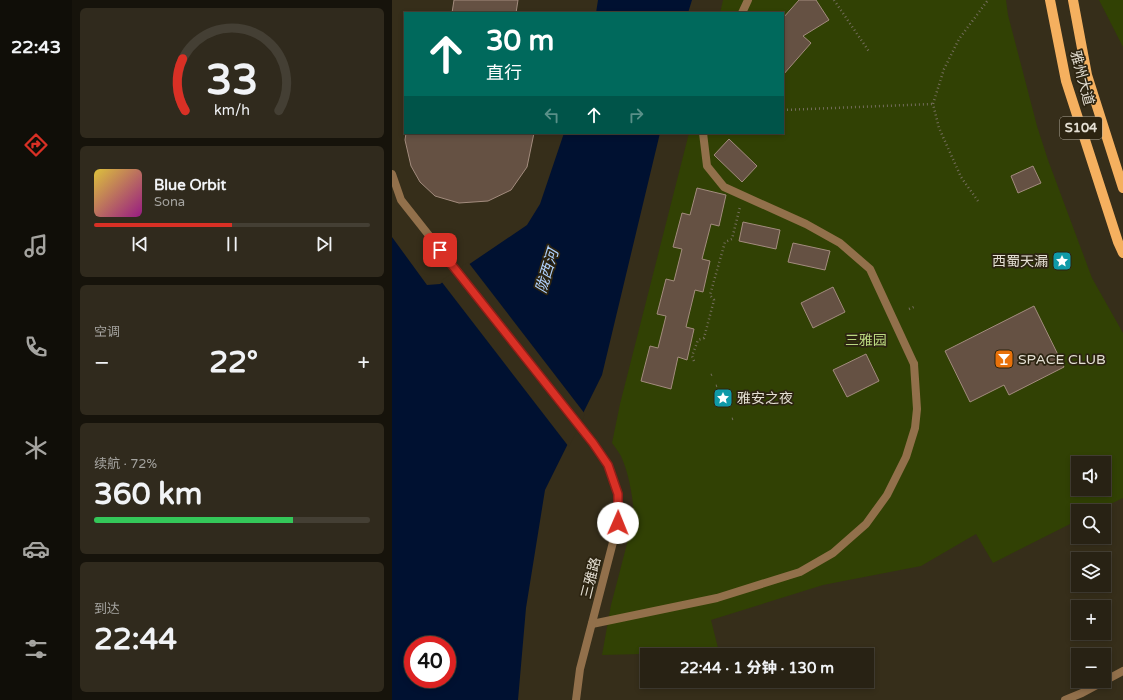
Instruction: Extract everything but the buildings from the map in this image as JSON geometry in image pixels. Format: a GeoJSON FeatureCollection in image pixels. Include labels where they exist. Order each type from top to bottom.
{"type":"FeatureCollection","features":[{"type":"Feature","properties":{"kind":"main road","name":"雅州大道"},"geometry":{"type":"LineString","coordinates":[[1050,0],[1066,81],[1118,242],[1123,253]]}},
{"type":"Feature","properties":{"kind":"main road","name":"雅州大道"},"geometry":{"type":"LineString","coordinates":[[1073,0],[1087,75],[1123,188]]}},
{"type":"Feature","properties":{"kind":"street"},"geometry":{"type":"LineString","coordinates":[[742,12],[748,0]]}},
{"type":"Feature","properties":{"kind":"street"},"geometry":{"type":"LineString","coordinates":[[592,624],[717,598],[800,572],[833,553],[866,524],[887,495],[906,457],[915,428],[917,409],[914,364],[870,269],[840,243],[806,224],[724,187],[707,166],[703,134]]}},
{"type":"Feature","properties":{"kind":"street","name":"三雅路"},"geometry":{"type":"LineString","coordinates":[[392,174],[401,200],[593,443],[608,465],[618,494],[618,523],[580,669],[576,700]]}},
{"type":"Feature","properties":{"kind":"street"},"geometry":{"type":"LineString","coordinates":[[1065,700],[1082,693],[1123,671]]}},
{"type":"Feature","properties":{"kind":"path"},"geometry":{"type":"LineString","coordinates":[[834,0],[870,53]]}},
{"type":"Feature","properties":{"kind":"path"},"geometry":{"type":"LineString","coordinates":[[978,201],[961,177],[939,128],[933,104],[944,69],[959,39],[988,0]]}},
{"type":"Feature","properties":{"kind":"path"},"geometry":{"type":"LineString","coordinates":[[784,110],[933,104]]}},
{"type":"Feature","properties":{"kind":"path"},"geometry":{"type":"LineString","coordinates":[[694,361],[692,356],[698,340],[704,338],[712,308],[714,300],[710,295],[725,242],[732,239],[743,195]]}},
{"type":"Feature","properties":{"kind":"path"},"geometry":{"type":"LineString","coordinates":[[909,309],[916,306]]}},
{"type":"Feature","properties":{"kind":"green space","name":"三雅园"},"geometry":{"type":"Polygon","coordinates":[[[723,0],[1006,0],[1008,15],[1037,126],[1048,160],[1092,278],[1123,333],[1123,498],[1111,504],[1071,504],[1071,524],[993,563],[976,534],[921,566],[823,585],[711,620],[718,648],[640,648],[640,654],[602,655],[611,605],[634,517],[632,494],[626,470],[621,456],[612,443],[620,404],[689,134],[784,134],[784,12],[720,12],[723,0]]]}},
{"type":"Feature","properties":{"kind":"green space"},"geometry":{"type":"Polygon","coordinates":[[[1099,0],[1123,0],[1123,47],[1099,0]]]}},
{"type":"Feature","properties":{"kind":"water"},"geometry":{"type":"Polygon","coordinates":[[[598,0],[692,0],[688,12],[596,12],[598,0]]]}},
{"type":"Feature","properties":{"kind":"water","name":"陇西河"},"geometry":{"type":"Polygon","coordinates":[[[564,134],[660,134],[602,375],[545,490],[526,608],[518,700],[392,700],[392,237],[427,285],[440,284],[527,225],[540,204],[564,134]]]}},
{"type":"Feature","properties":{"kind":"pier"},"geometry":{"type":"Polygon","coordinates":[[[468,262],[585,414],[569,447],[441,281],[468,262]]]}},
{"type":"Feature","properties":{"kind":"place","name":"西蜀天漏"},"geometry":{"type":"Point","coordinates":[1062,261]}},
{"type":"Feature","properties":{"kind":"place","name":"SPACE CLUB"},"geometry":{"type":"Point","coordinates":[1004,359]}},
{"type":"Feature","properties":{"kind":"place","name":"雅安之夜"},"geometry":{"type":"Point","coordinates":[723,398]}},
{"type":"Feature","properties":{"kind":"route"},"geometry":{"type":"LineString","coordinates":[[440,250],[593,443],[608,465],[618,494],[618,523]]}}]}
